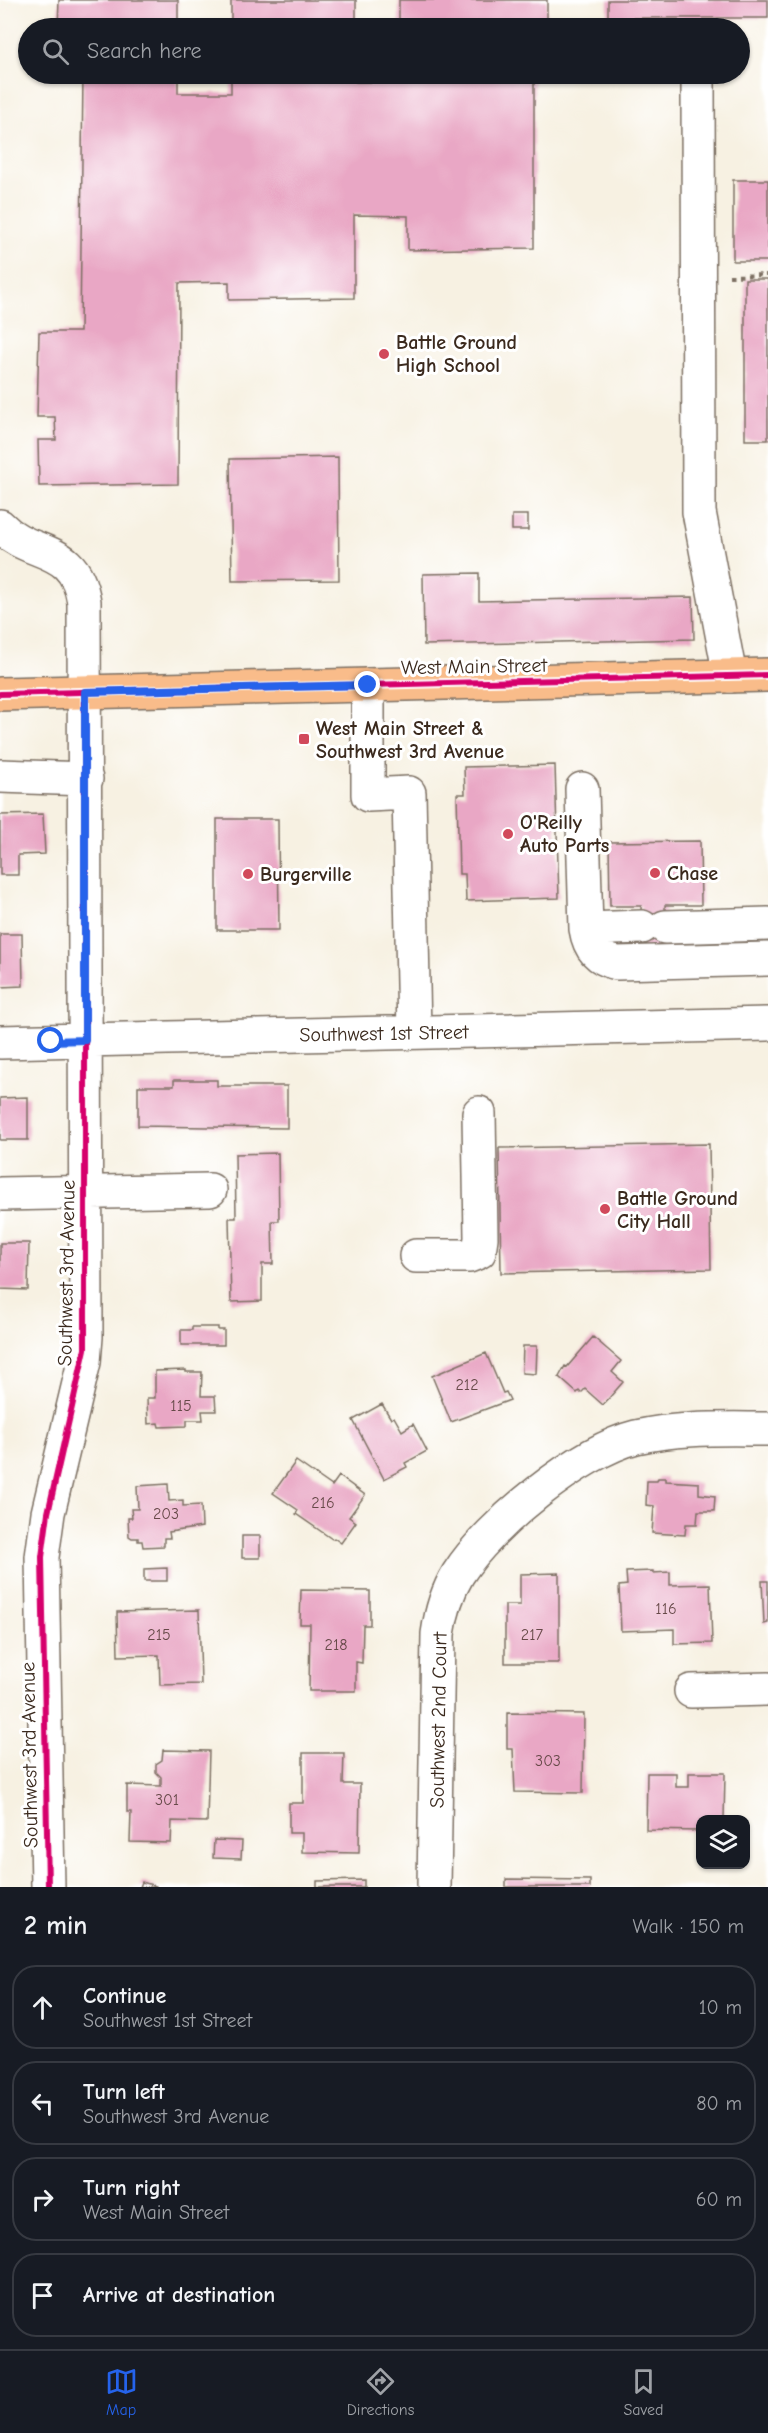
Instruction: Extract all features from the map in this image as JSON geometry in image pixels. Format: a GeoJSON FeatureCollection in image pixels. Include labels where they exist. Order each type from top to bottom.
{"type":"FeatureCollection","features":[{"type":"Feature","properties":{"kind":"main road","name":"West Main Street"},"geometry":{"type":"LineString","coordinates":[[0,694],[768,675]]}},
{"type":"Feature","properties":{"kind":"street"},"geometry":{"type":"LineString","coordinates":[[698,84],[699,512],[730,676]]}},
{"type":"Feature","properties":{"kind":"street","name":"Southwest 3rd Avenue"},"geometry":{"type":"LineString","coordinates":[[0,526],[16,538],[55,554],[71,569],[78,581],[84,602],[86,779],[84,1362],[48,1513],[42,1557],[48,1887]]}},
{"type":"Feature","properties":{"kind":"street"},"geometry":{"type":"LineString","coordinates":[[368,685],[368,795],[409,794],[414,1032]]}},
{"type":"Feature","properties":{"kind":"street"},"geometry":{"type":"LineString","coordinates":[[0,776],[86,779]]}},
{"type":"Feature","properties":{"kind":"street"},"geometry":{"type":"LineString","coordinates":[[582,789],[585,929],[592,948],[598,955],[607,961],[617,963],[768,959]]}},
{"type":"Feature","properties":{"kind":"street"},"geometry":{"type":"LineString","coordinates":[[585,929],[768,924]]}},
{"type":"Feature","properties":{"kind":"street","name":"Southwest 1st Street"},"geometry":{"type":"LineString","coordinates":[[0,1042],[414,1032],[767,1020]]}},
{"type":"Feature","properties":{"kind":"street"},"geometry":{"type":"LineString","coordinates":[[416,1256],[469,1256],[479,1252],[481,1238],[479,1113]]}},
{"type":"Feature","properties":{"kind":"street"},"geometry":{"type":"LineString","coordinates":[[0,1194],[210,1190]]}},
{"type":"Feature","properties":{"kind":"street","name":"Southwest 2nd Court"},"geometry":{"type":"LineString","coordinates":[[434,1887],[438,1634],[441,1614],[454,1582],[473,1552],[547,1485],[580,1462],[612,1445],[666,1431],[768,1429]]}},
{"type":"Feature","properties":{"kind":"street"},"geometry":{"type":"LineString","coordinates":[[691,1690],[768,1689]]}},
{"type":"Feature","properties":{"kind":"path"},"geometry":{"type":"LineString","coordinates":[[698,276],[768,275]]}},
{"type":"Feature","properties":{"kind":"building"},"geometry":{"type":"Polygon","coordinates":[[[59,0],[178,0],[178,18],[58,18],[59,0]]]}},
{"type":"Feature","properties":{"kind":"building"},"geometry":{"type":"Polygon","coordinates":[[[231,0],[356,0],[356,18],[231,18],[231,0]]]}},
{"type":"Feature","properties":{"kind":"building"},"geometry":{"type":"Polygon","coordinates":[[[399,0],[547,0],[547,18],[399,18],[399,0]]]}},
{"type":"Feature","properties":{"kind":"building"},"geometry":{"type":"Polygon","coordinates":[[[608,0],[768,0],[768,18],[608,18],[608,0]]]}},
{"type":"Feature","properties":{"kind":"building"},"geometry":{"type":"Polygon","coordinates":[[[83,84],[178,84],[178,93],[231,93],[231,84],[534,84],[534,248],[408,250],[408,216],[354,215],[354,298],[229,300],[229,282],[179,283],[178,484],[39,486],[38,440],[56,440],[55,417],[37,417],[39,332],[80,332],[83,84]]]}},
{"type":"Feature","properties":{"kind":"building"},"geometry":{"type":"Polygon","coordinates":[[[733,180],[768,180],[768,261],[733,261],[733,180]]]}},
{"type":"Feature","properties":{"kind":"building"},"geometry":{"type":"Polygon","coordinates":[[[745,279],[768,279],[768,440],[745,440],[745,279]]]}},
{"type":"Feature","properties":{"kind":"building"},"geometry":{"type":"Polygon","coordinates":[[[338,457],[339,580],[232,581],[230,459],[338,457]]]}},
{"type":"Feature","properties":{"kind":"building"},"geometry":{"type":"Polygon","coordinates":[[[512,515],[528,515],[528,530],[512,530],[512,515]]]}},
{"type":"Feature","properties":{"kind":"building"},"geometry":{"type":"Polygon","coordinates":[[[479,573],[479,601],[693,597],[694,639],[424,645],[423,574],[479,573]]]}},
{"type":"Feature","properties":{"kind":"building","name":"O'Reilly Auto Parts"},"geometry":{"type":"Polygon","coordinates":[[[555,765],[559,898],[466,901],[465,874],[459,874],[457,794],[465,794],[464,767],[555,765]]]}},
{"type":"Feature","properties":{"kind":"building"},"geometry":{"type":"Polygon","coordinates":[[[43,814],[45,854],[18,855],[18,875],[0,875],[0,815],[43,814]]]}},
{"type":"Feature","properties":{"kind":"building","name":"Burgerville"},"geometry":{"type":"Polygon","coordinates":[[[217,819],[278,819],[279,930],[217,930],[217,819]]]}},
{"type":"Feature","properties":{"kind":"building","name":"Chase"},"geometry":{"type":"Polygon","coordinates":[[[700,841],[701,905],[665,905],[665,953],[642,954],[641,906],[610,906],[609,842],[700,841]]]}},
{"type":"Feature","properties":{"kind":"building"},"geometry":{"type":"Polygon","coordinates":[[[0,934],[22,934],[23,986],[0,987],[0,934]]]}},
{"type":"Feature","properties":{"kind":"building"},"geometry":{"type":"Polygon","coordinates":[[[174,1080],[217,1080],[217,1086],[287,1086],[287,1128],[138,1126],[138,1086],[174,1086],[174,1080]]]}},
{"type":"Feature","properties":{"kind":"building"},"geometry":{"type":"Polygon","coordinates":[[[28,1097],[28,1140],[0,1140],[0,1098],[28,1097]]]}},
{"type":"Feature","properties":{"kind":"building","name":"Battle Ground City Hall"},"geometry":{"type":"Polygon","coordinates":[[[709,1144],[711,1269],[501,1273],[499,1148],[709,1144]]]}},
{"type":"Feature","properties":{"kind":"building"},"geometry":{"type":"Polygon","coordinates":[[[278,1153],[279,1221],[272,1221],[273,1264],[262,1264],[262,1301],[231,1302],[229,1218],[236,1218],[235,1154],[278,1153]]]}},
{"type":"Feature","properties":{"kind":"building"},"geometry":{"type":"Polygon","coordinates":[[[0,1243],[29,1243],[28,1290],[0,1289],[0,1243]]]}},
{"type":"Feature","properties":{"kind":"building"},"geometry":{"type":"Polygon","coordinates":[[[192,1327],[218,1327],[218,1330],[224,1330],[224,1345],[181,1345],[181,1330],[192,1330],[192,1327]]]}},
{"type":"Feature","properties":{"kind":"building"},"geometry":{"type":"Polygon","coordinates":[[[593,1337],[621,1361],[612,1372],[623,1382],[603,1405],[585,1389],[577,1393],[559,1377],[565,1366],[567,1367],[593,1337]]]}},
{"type":"Feature","properties":{"kind":"building"},"geometry":{"type":"Polygon","coordinates":[[[523,1346],[537,1346],[536,1374],[522,1373],[523,1346]]]}},
{"type":"Feature","properties":{"kind":"building"},"geometry":{"type":"Polygon","coordinates":[[[486,1353],[503,1393],[506,1392],[510,1400],[451,1422],[432,1376],[486,1353]]]}},
{"type":"Feature","properties":{"kind":"building"},"geometry":{"type":"Polygon","coordinates":[[[186,1370],[186,1372],[202,1372],[201,1396],[215,1396],[216,1411],[202,1411],[203,1420],[187,1420],[187,1426],[159,1427],[158,1423],[148,1424],[147,1398],[155,1398],[155,1371],[186,1370]]]}},
{"type":"Feature","properties":{"kind":"building"},"geometry":{"type":"Polygon","coordinates":[[[382,1404],[391,1419],[394,1417],[402,1431],[413,1424],[427,1451],[405,1463],[407,1467],[384,1479],[353,1420],[382,1404]]]}},
{"type":"Feature","properties":{"kind":"building"},"geometry":{"type":"Polygon","coordinates":[[[296,1461],[332,1486],[339,1476],[365,1495],[349,1517],[356,1522],[341,1543],[296,1514],[298,1510],[273,1493],[296,1461]]]}},
{"type":"Feature","properties":{"kind":"building"},"geometry":{"type":"Polygon","coordinates":[[[658,1478],[666,1478],[666,1481],[699,1483],[699,1494],[715,1496],[714,1511],[698,1511],[697,1524],[686,1524],[685,1535],[652,1533],[654,1506],[646,1505],[647,1481],[657,1481],[658,1478]]]}},
{"type":"Feature","properties":{"kind":"building"},"geometry":{"type":"Polygon","coordinates":[[[168,1484],[169,1501],[183,1500],[183,1506],[201,1505],[202,1527],[169,1532],[170,1538],[164,1538],[164,1546],[143,1547],[142,1541],[129,1536],[128,1518],[132,1518],[131,1509],[138,1509],[137,1486],[168,1484]]]}},
{"type":"Feature","properties":{"kind":"building"},"geometry":{"type":"Polygon","coordinates":[[[242,1536],[260,1536],[260,1558],[242,1558],[242,1536]]]}},
{"type":"Feature","properties":{"kind":"building"},"geometry":{"type":"Polygon","coordinates":[[[167,1568],[167,1581],[144,1581],[144,1569],[167,1568]]]}},
{"type":"Feature","properties":{"kind":"building"},"geometry":{"type":"Polygon","coordinates":[[[653,1571],[653,1573],[670,1572],[670,1585],[710,1584],[712,1643],[674,1644],[674,1629],[621,1631],[619,1586],[627,1585],[626,1572],[653,1571]]]}},
{"type":"Feature","properties":{"kind":"building"},"geometry":{"type":"Polygon","coordinates":[[[559,1573],[559,1663],[505,1663],[505,1605],[520,1605],[520,1574],[559,1573]]]}},
{"type":"Feature","properties":{"kind":"building"},"geometry":{"type":"Polygon","coordinates":[[[762,1581],[768,1581],[768,1623],[764,1624],[762,1581]]]}},
{"type":"Feature","properties":{"kind":"building"},"geometry":{"type":"Polygon","coordinates":[[[301,1590],[370,1591],[370,1625],[363,1625],[362,1663],[356,1662],[356,1691],[309,1691],[310,1624],[300,1624],[301,1590]]]}},
{"type":"Feature","properties":{"kind":"building"},"geometry":{"type":"Polygon","coordinates":[[[199,1610],[201,1684],[160,1685],[159,1655],[118,1656],[117,1612],[199,1610]]]}},
{"type":"Feature","properties":{"kind":"building"},"geometry":{"type":"Polygon","coordinates":[[[507,1713],[584,1714],[583,1793],[515,1792],[513,1749],[507,1749],[507,1713]]]}},
{"type":"Feature","properties":{"kind":"building"},"geometry":{"type":"Polygon","coordinates":[[[163,1750],[209,1751],[207,1822],[172,1821],[171,1843],[130,1842],[131,1812],[127,1812],[127,1785],[161,1786],[161,1777],[156,1772],[156,1764],[162,1760],[163,1750]]]}},
{"type":"Feature","properties":{"kind":"building"},"geometry":{"type":"Polygon","coordinates":[[[303,1753],[344,1753],[343,1784],[360,1784],[359,1853],[302,1852],[302,1833],[289,1833],[289,1803],[303,1803],[303,1753]]]}},
{"type":"Feature","properties":{"kind":"building"},"geometry":{"type":"Polygon","coordinates":[[[647,1773],[676,1773],[676,1787],[689,1787],[689,1773],[725,1773],[724,1815],[696,1815],[696,1831],[646,1830],[647,1773]]]}},
{"type":"Feature","properties":{"kind":"building"},"geometry":{"type":"Polygon","coordinates":[[[214,1840],[242,1841],[241,1859],[213,1858],[214,1840]]]}},
{"type":"Feature","properties":{"kind":"building"},"geometry":{"type":"Polygon","coordinates":[[[506,1879],[590,1880],[590,1887],[506,1887],[506,1879]]]}},
{"type":"Feature","properties":{"kind":"building"},"geometry":{"type":"Polygon","coordinates":[[[364,1880],[364,1887],[317,1887],[317,1881],[364,1880]]]}},
{"type":"Feature","properties":{"kind":"building"},"geometry":{"type":"Polygon","coordinates":[[[142,1882],[156,1886],[156,1887],[140,1887],[142,1882]]]}},
{"type":"Feature","properties":{"kind":"cycle path"},"geometry":{"type":"LineString","coordinates":[[0,694],[768,675]]}},
{"type":"Feature","properties":{"kind":"cycle path"},"geometry":{"type":"LineString","coordinates":[[48,1887],[42,1557],[48,1513],[85,1349],[85,692]]}},
{"type":"Feature","properties":{"kind":"place","name":"Battle Ground High School"},"geometry":{"type":"Point","coordinates":[384,354]}},
{"type":"Feature","properties":{"kind":"place","name":"West Main Street & Southwest 3rd Avenue"},"geometry":{"type":"Point","coordinates":[304,739]}},
{"type":"Feature","properties":{"kind":"place","name":"O'Reilly Auto Parts"},"geometry":{"type":"Point","coordinates":[508,834]}},
{"type":"Feature","properties":{"kind":"place","name":"Chase"},"geometry":{"type":"Point","coordinates":[655,873]}},
{"type":"Feature","properties":{"kind":"place","name":"Burgerville"},"geometry":{"type":"Point","coordinates":[248,874]}},
{"type":"Feature","properties":{"kind":"place","name":"Battle Ground City Hall"},"geometry":{"type":"Point","coordinates":[605,1209]}},
{"type":"Feature","properties":{"kind":"route"},"geometry":{"type":"LineString","coordinates":[[51,1041],[85,1040],[85,692],[368,685]]}}]}
